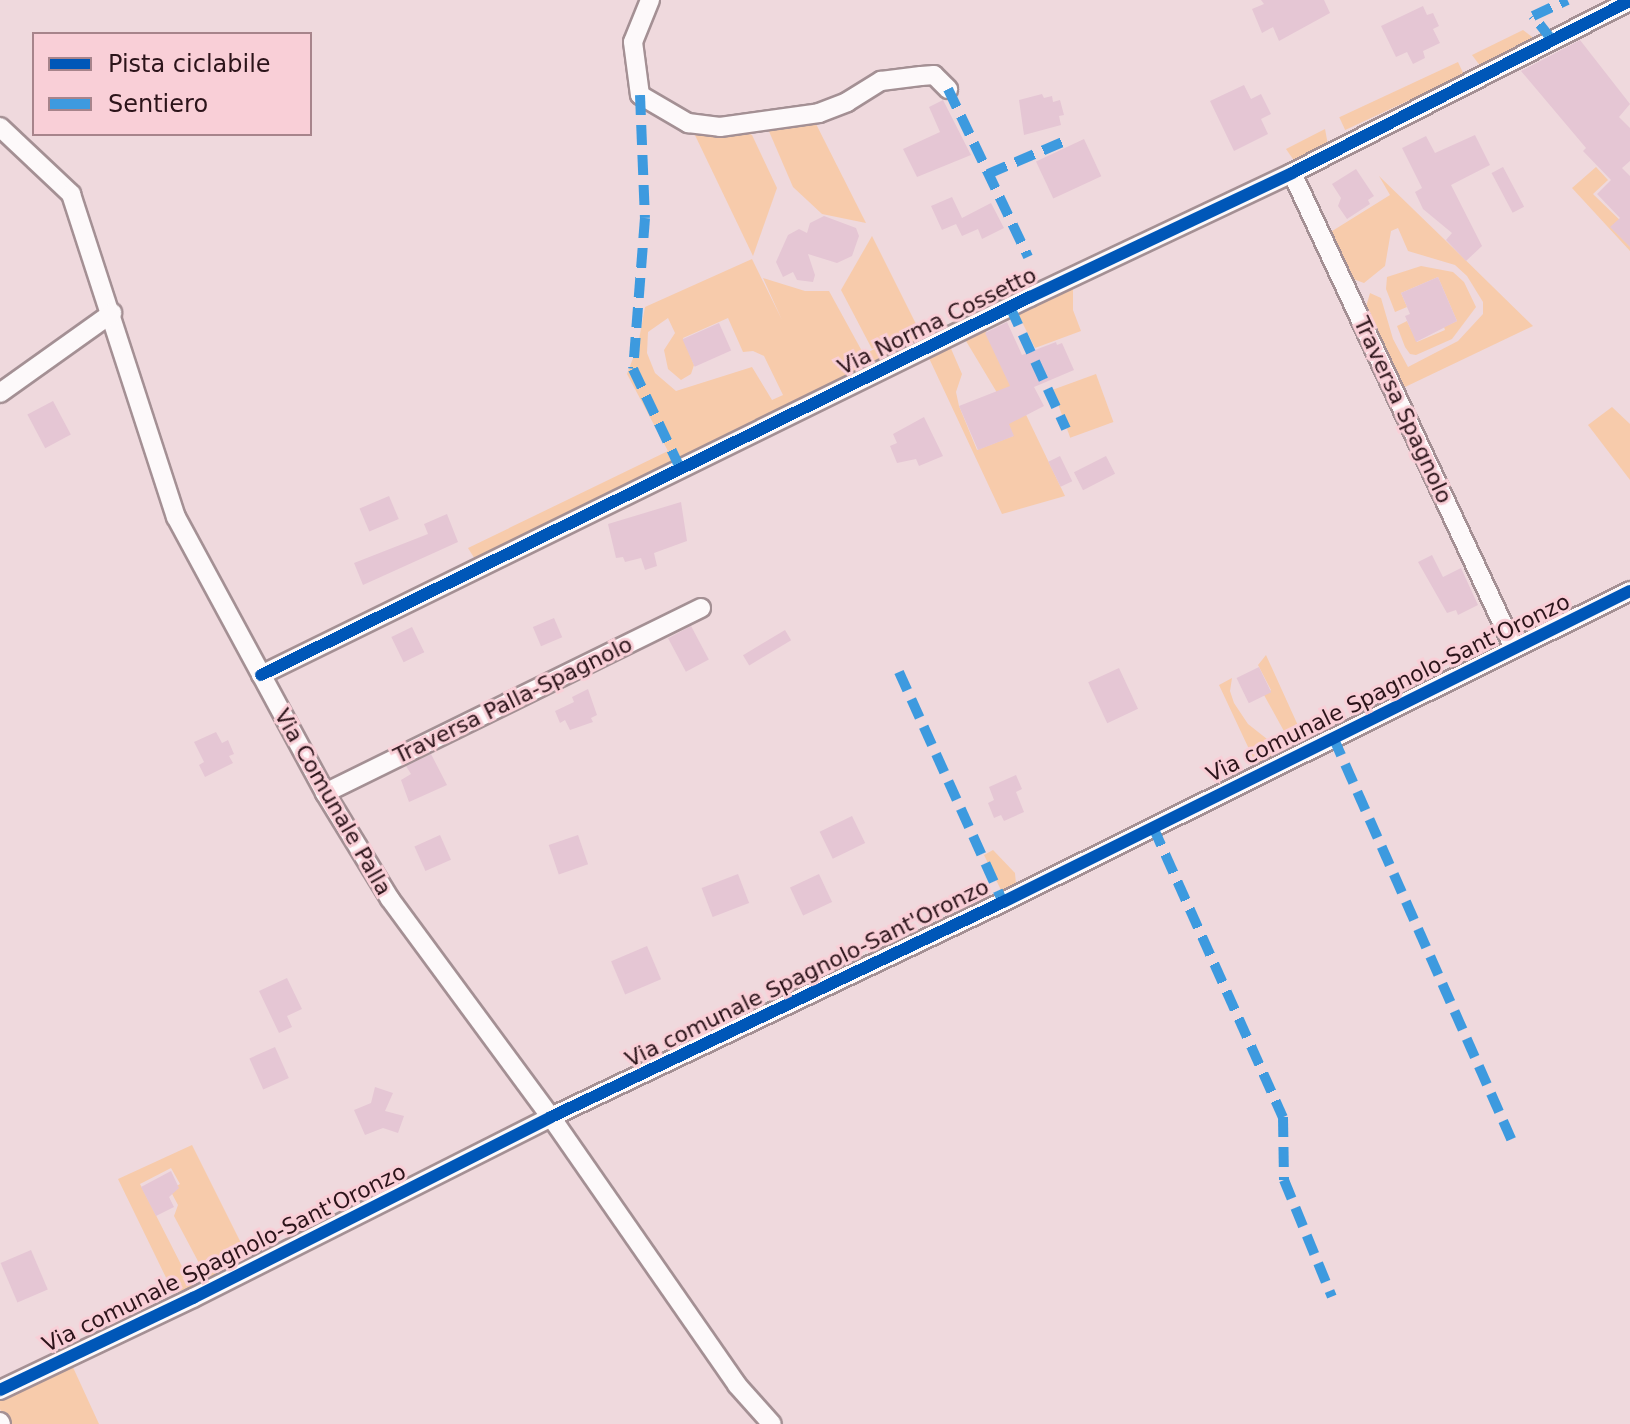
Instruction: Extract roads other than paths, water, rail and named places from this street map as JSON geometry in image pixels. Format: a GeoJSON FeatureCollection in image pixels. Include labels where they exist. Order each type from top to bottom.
{"type":"FeatureCollection","features":[{"type":"Feature","properties":{"kind":"street"},"geometry":{"type":"LineString","coordinates":[[650,0],[633,42],[640,95],[688,123],[720,127],[819,113],[847,102],[881,81],[934,75],[948,89]]}},
{"type":"Feature","properties":{"kind":"street","name":"Via Norma Cossetto"},"geometry":{"type":"LineString","coordinates":[[261,675],[1030,297],[1292,173],[1630,1]]}},
{"type":"Feature","properties":{"kind":"street","name":"Via Comunale Palla"},"geometry":{"type":"LineString","coordinates":[[0,127],[71,194],[176,517],[325,793],[390,899],[551,1117],[737,1385],[772,1424]]}},
{"type":"Feature","properties":{"kind":"street","name":"Traversa Spagnolo"},"geometry":{"type":"LineString","coordinates":[[1292,173],[1514,648]]}},
{"type":"Feature","properties":{"kind":"street"},"geometry":{"type":"LineString","coordinates":[[0,393],[112,313]]}},
{"type":"Feature","properties":{"kind":"street","name":"Via comunale Spagnolo-Sant'Oronzo"},"geometry":{"type":"LineString","coordinates":[[0,1390],[207,1291],[551,1117],[1003,902],[1630,591]]}},
{"type":"Feature","properties":{"kind":"street","name":"Traversa Palla-Spagnolo"},"geometry":{"type":"LineString","coordinates":[[325,793],[701,608]]}}]}
